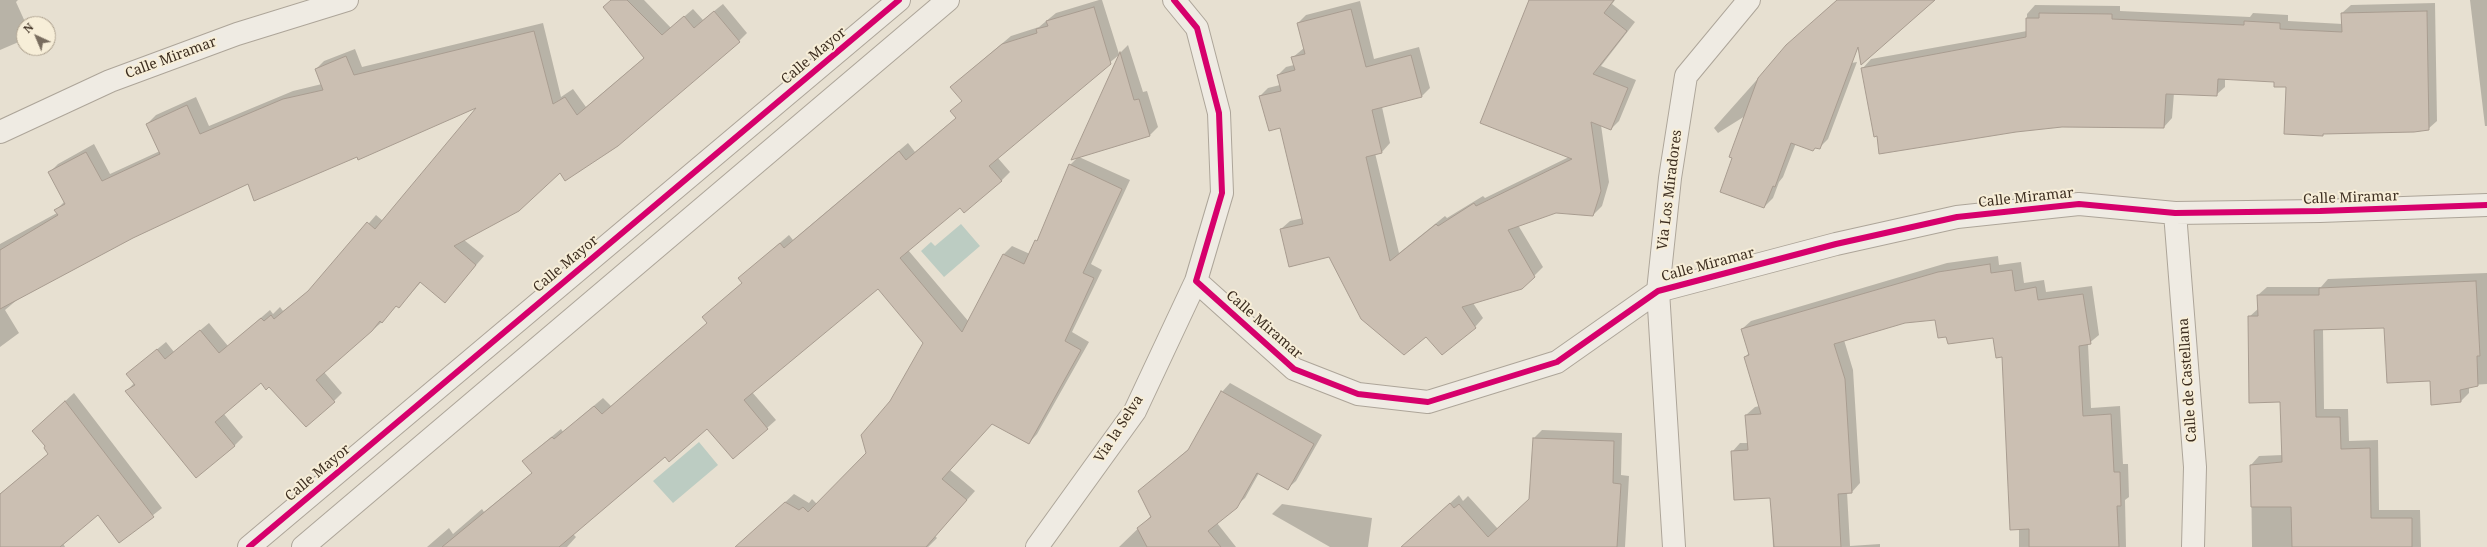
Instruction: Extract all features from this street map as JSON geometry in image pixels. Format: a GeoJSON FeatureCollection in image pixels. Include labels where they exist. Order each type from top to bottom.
{"type":"FeatureCollection","features":[{"type":"Feature","properties":{"kind":"street","name":"Calle Miramar"},"geometry":{"type":"LineString","coordinates":[[0,132],[110,80],[236,34],[347,0]]}},
{"type":"Feature","properties":{"kind":"street","name":"Calle Mayor"},"geometry":{"type":"LineString","coordinates":[[249,547],[899,0]]}},
{"type":"Feature","properties":{"kind":"street"},"geometry":{"type":"LineString","coordinates":[[303,547],[948,0]]}},
{"type":"Feature","properties":{"kind":"street"},"geometry":{"type":"LineString","coordinates":[[1174,0],[1197,28],[1219,113],[1222,193],[1196,281]]}},
{"type":"Feature","properties":{"kind":"street","name":"Via Los Miradores"},"geometry":{"type":"LineString","coordinates":[[1674,547],[1658,291],[1670,178],[1686,76],[1749,0]]}},
{"type":"Feature","properties":{"kind":"street","name":"Calle Miramar"},"geometry":{"type":"LineString","coordinates":[[1196,281],[1294,369],[1358,394],[1428,402],[1557,362],[1658,291],[1836,244],[1957,217],[2079,204],[2175,213],[2320,212],[2487,206]]}},
{"type":"Feature","properties":{"kind":"street","name":"Calle de Castellana"},"geometry":{"type":"LineString","coordinates":[[2175,213],[2195,467],[2193,547]]}},
{"type":"Feature","properties":{"kind":"street","name":"Via la Selva"},"geometry":{"type":"LineString","coordinates":[[1037,547],[1135,411],[1196,281]]}},
{"type":"Feature","properties":{"kind":"shaded area"},"geometry":{"type":"Polygon","coordinates":[[[961,224],[980,246],[944,277],[921,251],[931,242],[935,246],[961,224]]]}},
{"type":"Feature","properties":{"kind":"shaded area"},"geometry":{"type":"Polygon","coordinates":[[[699,442],[718,465],[673,503],[653,481],[699,442]]]}},
{"type":"Feature","properties":{"kind":"building"},"geometry":{"type":"Polygon","coordinates":[[[611,0],[627,0],[662,35],[684,16],[694,28],[714,11],[740,42],[618,146],[565,181],[560,173],[519,211],[454,246],[476,265],[445,303],[420,282],[399,308],[396,306],[382,323],[380,321],[372,331],[316,380],[335,402],[306,427],[269,387],[266,390],[261,383],[215,422],[235,446],[196,478],[125,391],[135,385],[126,374],[157,349],[165,359],[200,330],[219,353],[261,318],[264,321],[271,315],[274,319],[308,291],[367,222],[375,229],[476,108],[358,160],[357,157],[254,201],[248,184],[133,238],[0,309],[0,250],[58,215],[54,210],[65,204],[48,172],[86,152],[102,181],[160,154],[146,124],[187,105],[200,134],[283,99],[323,90],[315,69],[346,56],[354,75],[534,31],[553,104],[565,97],[577,115],[644,58],[603,7],[611,0]]]}},
{"type":"Feature","properties":{"kind":"building"},"geometry":{"type":"Polygon","coordinates":[[[1529,0],[1614,0],[1604,13],[1627,31],[1593,74],[1628,88],[1611,130],[1591,122],[1601,191],[1593,216],[1556,213],[1508,230],[1535,277],[1522,289],[1462,307],[1476,328],[1442,355],[1426,337],[1404,355],[1361,319],[1329,257],[1289,267],[1280,229],[1303,224],[1280,128],[1269,131],[1259,96],[1281,91],[1277,75],[1295,70],[1291,57],[1305,54],[1297,23],[1351,9],[1366,67],[1411,55],[1422,97],[1372,110],[1382,153],[1366,157],[1390,261],[1436,224],[1438,226],[1474,203],[1476,206],[1572,159],[1480,123],[1529,0]]]}},
{"type":"Feature","properties":{"kind":"building"},"geometry":{"type":"Polygon","coordinates":[[[1837,0],[1935,0],[1861,65],[1858,47],[1820,149],[1815,148],[1813,151],[1791,143],[1775,187],[1773,186],[1764,208],[1720,192],[1732,158],[1729,157],[1758,78],[1786,45],[1837,0]]]}},
{"type":"Feature","properties":{"kind":"building"},"geometry":{"type":"Polygon","coordinates":[[[1094,7],[1111,64],[989,166],[1002,181],[964,213],[960,208],[900,258],[962,332],[1003,254],[1024,264],[1035,240],[1037,241],[1069,164],[1122,189],[1083,273],[1094,278],[1065,341],[1081,350],[1029,444],[992,424],[942,479],[967,500],[926,547],[735,547],[785,502],[799,510],[803,507],[808,512],[866,453],[861,435],[890,401],[923,343],[878,289],[744,400],[768,429],[733,459],[707,429],[669,462],[665,457],[559,547],[442,547],[532,473],[522,461],[552,437],[554,439],[594,406],[602,414],[707,323],[702,317],[742,283],[738,278],[780,243],[784,248],[899,151],[906,160],[956,118],[950,111],[962,101],[950,87],[1002,44],[1037,33],[1036,29],[1048,26],[1046,21],[1094,7]]]}},
{"type":"Feature","properties":{"kind":"building"},"geometry":{"type":"Polygon","coordinates":[[[2427,11],[2429,130],[2414,132],[2323,134],[2323,136],[2284,134],[2286,87],[2274,87],[2274,82],[2218,79],[2217,96],[2166,94],[2164,128],[2062,127],[2016,132],[1879,154],[1877,136],[1874,137],[1861,68],[2026,37],[2026,18],[2039,18],[2039,13],[2112,14],[2112,19],[2244,25],[2244,21],[2280,23],[2280,29],[2342,32],[2341,13],[2427,11]]]}},
{"type":"Feature","properties":{"kind":"building"},"geometry":{"type":"Polygon","coordinates":[[[1120,52],[1134,100],[1139,99],[1150,136],[1071,160],[1120,52]]]}},
{"type":"Feature","properties":{"kind":"building"},"geometry":{"type":"Polygon","coordinates":[[[1990,264],[1991,273],[2012,270],[2015,291],[2036,287],[2038,300],[2083,294],[2091,344],[2079,346],[2083,416],[2111,414],[2114,472],[2120,472],[2121,506],[2117,506],[2119,547],[2029,547],[2029,529],[2010,530],[2002,357],[1996,358],[1993,338],[1948,344],[1946,337],[1938,338],[1935,320],[1905,323],[1834,344],[1845,379],[1852,493],[1838,494],[1841,547],[1774,547],[1770,498],[1734,500],[1731,451],[1748,450],[1745,415],[1761,414],[1744,357],[1749,355],[1741,329],[1938,272],[1990,264]]]}},
{"type":"Feature","properties":{"kind":"building"},"geometry":{"type":"Polygon","coordinates":[[[2476,281],[2480,356],[2477,356],[2478,386],[2460,390],[2461,402],[2431,405],[2430,381],[2387,383],[2384,328],[2314,330],[2316,417],[2340,417],[2341,449],[2370,448],[2371,518],[2412,518],[2412,547],[2292,547],[2291,507],[2251,507],[2250,465],[2282,462],[2280,402],[2249,403],[2248,316],[2258,316],[2257,295],[2319,295],[2319,288],[2476,281]]]}},
{"type":"Feature","properties":{"kind":"building"},"geometry":{"type":"Polygon","coordinates":[[[1221,391],[1314,444],[1288,490],[1257,473],[1237,508],[1208,531],[1221,547],[1147,547],[1137,528],[1151,517],[1138,491],[1188,450],[1221,391]]]}},
{"type":"Feature","properties":{"kind":"building"},"geometry":{"type":"Polygon","coordinates":[[[65,401],[154,517],[119,543],[98,515],[60,547],[0,547],[0,494],[48,454],[44,448],[45,446],[32,431],[65,401]]]}},
{"type":"Feature","properties":{"kind":"building"},"geometry":{"type":"Polygon","coordinates":[[[1533,438],[1614,441],[1613,483],[1621,484],[1617,547],[1401,547],[1450,503],[1454,508],[1459,504],[1488,537],[1529,499],[1533,438]]]}},
{"type":"Feature","properties":{"kind":"cycle path"},"geometry":{"type":"LineString","coordinates":[[249,547],[899,0]]}},
{"type":"Feature","properties":{"kind":"cycle path"},"geometry":{"type":"LineString","coordinates":[[1174,0],[1197,28],[1219,113],[1222,193],[1196,281],[1294,369],[1358,394],[1428,402],[1557,362],[1658,291],[1836,244],[1957,217],[2079,204],[2175,213],[2320,211],[2487,205]]}}]}
